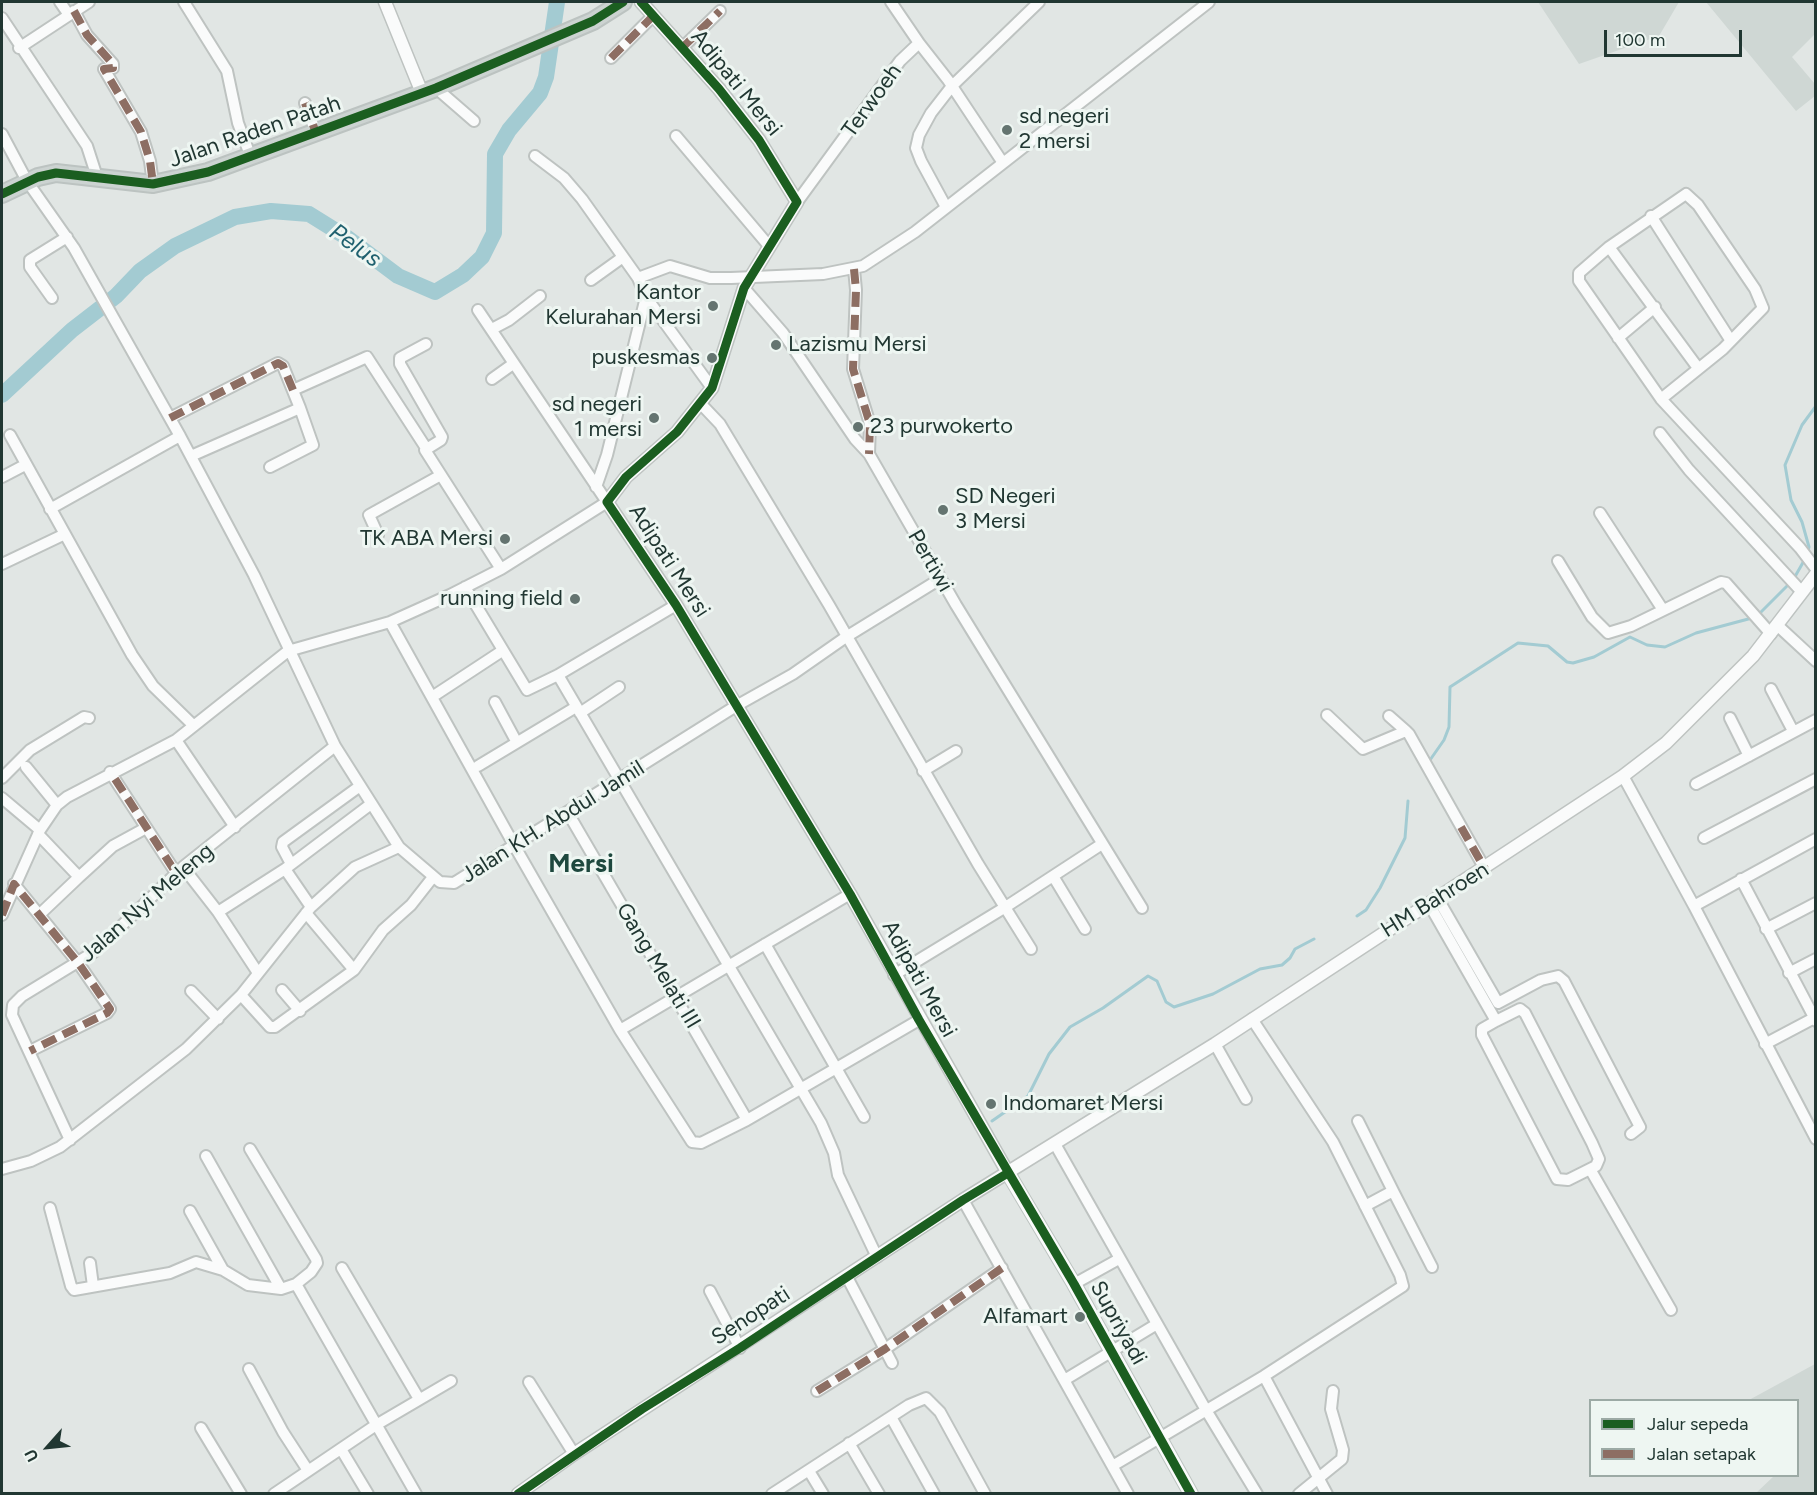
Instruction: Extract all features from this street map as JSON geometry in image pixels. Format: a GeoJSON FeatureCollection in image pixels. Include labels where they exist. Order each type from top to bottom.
{"type":"FeatureCollection","features":[{"type":"Feature","properties":{"kind":"main road","name":"Jalan Raden Patah"},"geometry":{"type":"LineString","coordinates":[[2,194],[27,182],[56,173],[153,184],[208,172],[429,91],[593,21],[623,2]]}},
{"type":"Feature","properties":{"kind":"main road","name":"Supriyadi"},"geometry":{"type":"LineString","coordinates":[[1008,1173],[1074,1284],[1191,1494]]}},
{"type":"Feature","properties":{"kind":"street"},"geometry":{"type":"LineString","coordinates":[[60,2],[113,64],[113,68],[104,69],[141,132],[150,161],[153,184]]}},
{"type":"Feature","properties":{"kind":"street"},"geometry":{"type":"LineString","coordinates":[[19,48],[89,2]]}},
{"type":"Feature","properties":{"kind":"street"},"geometry":{"type":"LineString","coordinates":[[184,2],[227,71],[238,123],[250,155]]}},
{"type":"Feature","properties":{"kind":"street"},"geometry":{"type":"LineString","coordinates":[[385,2],[429,91],[474,121]]}},
{"type":"Feature","properties":{"kind":"street","name":"Adipati Mersi"},"geometry":{"type":"LineString","coordinates":[[641,2],[683,47],[759,140],[797,202],[750,276],[747,292],[712,388],[707,409],[626,477],[609,505],[676,605],[850,894],[919,1020],[1008,1173]]}},
{"type":"Feature","properties":{"kind":"street","name":"Terwoeh"},"geometry":{"type":"LineString","coordinates":[[797,202],[900,61],[919,43],[891,2]]}},
{"type":"Feature","properties":{"kind":"street"},"geometry":{"type":"LineString","coordinates":[[946,207],[921,161],[916,142],[950,83],[1039,2]]}},
{"type":"Feature","properties":{"kind":"street"},"geometry":{"type":"LineString","coordinates":[[638,278],[670,266],[710,278],[789,276],[854,269],[915,232],[1209,2]]}},
{"type":"Feature","properties":{"kind":"street"},"geometry":{"type":"LineString","coordinates":[[683,47],[720,11]]}},
{"type":"Feature","properties":{"kind":"street"},"geometry":{"type":"LineString","coordinates":[[611,58],[653,16]]}},
{"type":"Feature","properties":{"kind":"street"},"geometry":{"type":"LineString","coordinates":[[2,18],[7,38],[19,48],[87,146],[97,177]]}},
{"type":"Feature","properties":{"kind":"street"},"geometry":{"type":"LineString","coordinates":[[919,43],[950,83],[1003,163]]}},
{"type":"Feature","properties":{"kind":"street"},"geometry":{"type":"LineString","coordinates":[[305,103],[316,133]]}},
{"type":"Feature","properties":{"kind":"street","name":"Jalan KH. Abdul Jamil"},"geometry":{"type":"LineString","coordinates":[[2,134],[27,182],[67,237],[95,284],[191,456],[254,574],[291,656],[336,746],[399,847],[433,877],[447,884],[454,883],[736,706],[793,674],[846,637],[940,579]]}},
{"type":"Feature","properties":{"kind":"street"},"geometry":{"type":"LineString","coordinates":[[676,136],[769,246]]}},
{"type":"Feature","properties":{"kind":"street"},"geometry":{"type":"LineString","coordinates":[[535,156],[564,178],[582,199],[638,278],[646,297],[712,388]]}},
{"type":"Feature","properties":{"kind":"street"},"geometry":{"type":"LineString","coordinates":[[1661,399],[1731,341],[1763,308],[1755,289],[1692,197],[1680,195],[1609,247],[1579,273],[1579,281],[1661,399],[1800,548],[1814,569]]}},
{"type":"Feature","properties":{"kind":"street"},"geometry":{"type":"LineString","coordinates":[[1651,216],[1731,341]]}},
{"type":"Feature","properties":{"kind":"street"},"geometry":{"type":"LineString","coordinates":[[52,298],[30,267],[30,260],[67,237]]}},
{"type":"Feature","properties":{"kind":"street"},"geometry":{"type":"LineString","coordinates":[[1609,247],[1698,368]]}},
{"type":"Feature","properties":{"kind":"street"},"geometry":{"type":"LineString","coordinates":[[591,280],[624,257]]}},
{"type":"Feature","properties":{"kind":"street"},"geometry":{"type":"LineString","coordinates":[[854,269],[856,302],[853,369],[870,424],[869,454]]}},
{"type":"Feature","properties":{"kind":"street","name":"Pertiwi"},"geometry":{"type":"LineString","coordinates":[[747,292],[783,333],[855,439],[869,454],[940,579],[1142,908]]}},
{"type":"Feature","properties":{"kind":"street"},"geometry":{"type":"LineString","coordinates":[[492,329],[509,320],[540,296]]}},
{"type":"Feature","properties":{"kind":"street"},"geometry":{"type":"LineString","coordinates":[[596,487],[607,455],[646,297]]}},
{"type":"Feature","properties":{"kind":"street"},"geometry":{"type":"LineString","coordinates":[[1618,338],[1655,308]]}},
{"type":"Feature","properties":{"kind":"street"},"geometry":{"type":"LineString","coordinates":[[2,915],[19,890],[41,835],[57,804],[179,744],[193,725],[291,656],[391,624],[468,592],[501,569],[609,505],[478,310]]}},
{"type":"Feature","properties":{"kind":"street"},"geometry":{"type":"LineString","coordinates":[[426,344],[400,358],[400,364],[442,436],[441,440],[426,448]]}},
{"type":"Feature","properties":{"kind":"street"},"geometry":{"type":"LineString","coordinates":[[293,390],[368,357],[501,569]]}},
{"type":"Feature","properties":{"kind":"street"},"geometry":{"type":"LineString","coordinates":[[170,418],[278,363],[283,366],[314,445],[270,467]]}},
{"type":"Feature","properties":{"kind":"street"},"geometry":{"type":"LineString","coordinates":[[492,379],[513,363]]}},
{"type":"Feature","properties":{"kind":"street"},"geometry":{"type":"LineString","coordinates":[[191,456],[300,408]]}},
{"type":"Feature","properties":{"kind":"street"},"geometry":{"type":"LineString","coordinates":[[707,409],[846,637],[923,771],[1031,950]]}},
{"type":"Feature","properties":{"kind":"street"},"geometry":{"type":"LineString","coordinates":[[1660,433],[1689,470],[1799,589]]}},
{"type":"Feature","properties":{"kind":"street"},"geometry":{"type":"LineString","coordinates":[[10,435],[132,655],[153,686],[193,725]]}},
{"type":"Feature","properties":{"kind":"street"},"geometry":{"type":"LineString","coordinates":[[50,509],[180,436]]}},
{"type":"Feature","properties":{"kind":"street"},"geometry":{"type":"LineString","coordinates":[[2,477],[25,465]]}},
{"type":"Feature","properties":{"kind":"street"},"geometry":{"type":"LineString","coordinates":[[378,535],[369,515],[441,475]]}},
{"type":"Feature","properties":{"kind":"street"},"geometry":{"type":"LineString","coordinates":[[1600,513],[1663,610]]}},
{"type":"Feature","properties":{"kind":"street"},"geometry":{"type":"LineString","coordinates":[[2,564],[65,534]]}},
{"type":"Feature","properties":{"kind":"street"},"geometry":{"type":"LineString","coordinates":[[1558,561],[1592,617],[1608,633],[1624,629],[1720,582],[1726,583],[1749,609],[1815,661]]}},
{"type":"Feature","properties":{"kind":"street","name":"HM Bahroen"},"geometry":{"type":"LineString","coordinates":[[1008,1173],[1215,1044],[1485,869],[1623,776],[1666,743],[1753,656],[1814,569]]}},
{"type":"Feature","properties":{"kind":"street"},"geometry":{"type":"LineString","coordinates":[[468,592],[527,690],[558,675],[676,605]]}},
{"type":"Feature","properties":{"kind":"street"},"geometry":{"type":"LineString","coordinates":[[391,624],[620,1030],[692,1142],[701,1143],[747,1120],[919,1020]]}},
{"type":"Feature","properties":{"kind":"street"},"geometry":{"type":"LineString","coordinates":[[432,697],[502,651]]}},
{"type":"Feature","properties":{"kind":"street"},"geometry":{"type":"LineString","coordinates":[[558,675],[802,1089],[832,1145],[838,1175],[878,1257]]}},
{"type":"Feature","properties":{"kind":"street"},"geometry":{"type":"LineString","coordinates":[[478,766],[516,741],[619,687]]}},
{"type":"Feature","properties":{"kind":"street"},"geometry":{"type":"LineString","coordinates":[[1771,688],[1793,731]]}},
{"type":"Feature","properties":{"kind":"street"},"geometry":{"type":"LineString","coordinates":[[495,702],[516,741]]}},
{"type":"Feature","properties":{"kind":"street"},"geometry":{"type":"LineString","coordinates":[[1327,715],[1363,749],[1406,731]]}},
{"type":"Feature","properties":{"kind":"street"},"geometry":{"type":"LineString","coordinates":[[1389,716],[1414,741],[1485,869]]}},
{"type":"Feature","properties":{"kind":"street"},"geometry":{"type":"LineString","coordinates":[[2,778],[30,750],[84,717],[89,718]]}},
{"type":"Feature","properties":{"kind":"street"},"geometry":{"type":"LineString","coordinates":[[1730,718],[1749,756]]}},
{"type":"Feature","properties":{"kind":"street"},"geometry":{"type":"LineString","coordinates":[[1696,784],[1815,720]]}},
{"type":"Feature","properties":{"kind":"street"},"geometry":{"type":"LineString","coordinates":[[179,744],[235,828]]}},
{"type":"Feature","properties":{"kind":"street","name":"Jalan Nyi Meleng"},"geometry":{"type":"LineString","coordinates":[[70,1140],[12,1015],[13,1005],[22,996],[79,964],[106,942],[180,870],[336,746]]}},
{"type":"Feature","properties":{"kind":"street"},"geometry":{"type":"LineString","coordinates":[[923,771],[956,750]]}},
{"type":"Feature","properties":{"kind":"street"},"geometry":{"type":"LineString","coordinates":[[26,767],[57,804]]}},
{"type":"Feature","properties":{"kind":"street"},"geometry":{"type":"LineString","coordinates":[[112,775],[146,828],[218,912],[258,973]]}},
{"type":"Feature","properties":{"kind":"street"},"geometry":{"type":"LineString","coordinates":[[1623,776],[1694,906],[1815,1139]]}},
{"type":"Feature","properties":{"kind":"street"},"geometry":{"type":"LineString","coordinates":[[1704,838],[1815,779]]}},
{"type":"Feature","properties":{"kind":"street"},"geometry":{"type":"LineString","coordinates":[[354,970],[309,910],[288,867],[282,847],[283,842],[360,786]]}},
{"type":"Feature","properties":{"kind":"street"},"geometry":{"type":"LineString","coordinates":[[2,798],[41,835],[79,877]]}},
{"type":"Feature","properties":{"kind":"street"},"geometry":{"type":"LineString","coordinates":[[218,912],[288,867],[371,804]]}},
{"type":"Feature","properties":{"kind":"street","name":"Gang Melati III"},"geometry":{"type":"LineString","coordinates":[[568,813],[747,1120]]}},
{"type":"Feature","properties":{"kind":"street"},"geometry":{"type":"LineString","coordinates":[[40,915],[113,846],[146,828]]}},
{"type":"Feature","properties":{"kind":"street"},"geometry":{"type":"LineString","coordinates":[[1694,906],[1815,839]]}},
{"type":"Feature","properties":{"kind":"street"},"geometry":{"type":"LineString","coordinates":[[894,975],[1004,908],[1102,844]]}},
{"type":"Feature","properties":{"kind":"street"},"geometry":{"type":"LineString","coordinates":[[2,1169],[49,1153],[70,1140],[186,1049],[242,995],[309,910],[355,867],[399,847]]}},
{"type":"Feature","properties":{"kind":"street"},"geometry":{"type":"LineString","coordinates":[[1053,876],[1086,929]]}},
{"type":"Feature","properties":{"kind":"street"},"geometry":{"type":"LineString","coordinates":[[242,995],[272,1028],[300,1011],[354,970],[383,930],[411,905],[433,877]]}},
{"type":"Feature","properties":{"kind":"street"},"geometry":{"type":"LineString","coordinates":[[1741,879],[1815,1019],[1765,1044]]}},
{"type":"Feature","properties":{"kind":"street"},"geometry":{"type":"LineString","coordinates":[[19,890],[79,964],[106,1003],[109,1012],[30,1051]]}},
{"type":"Feature","properties":{"kind":"street"},"geometry":{"type":"LineString","coordinates":[[620,1030],[850,894]]}},
{"type":"Feature","properties":{"kind":"street"},"geometry":{"type":"LineString","coordinates":[[1433,902],[1496,1021]]}},
{"type":"Feature","properties":{"kind":"street"},"geometry":{"type":"LineString","coordinates":[[1433,902],[1497,1002],[1502,1002],[1541,980],[1558,976],[1564,981],[1640,1127],[1631,1134]]}},
{"type":"Feature","properties":{"kind":"street"},"geometry":{"type":"LineString","coordinates":[[1766,929],[1815,903]]}},
{"type":"Feature","properties":{"kind":"street"},"geometry":{"type":"LineString","coordinates":[[765,944],[864,1117]]}},
{"type":"Feature","properties":{"kind":"street"},"geometry":{"type":"LineString","coordinates":[[1789,973],[1815,959]]}},
{"type":"Feature","properties":{"kind":"street"},"geometry":{"type":"LineString","coordinates":[[282,990],[300,1011]]}},
{"type":"Feature","properties":{"kind":"street"},"geometry":{"type":"LineString","coordinates":[[191,991],[218,1019]]}},
{"type":"Feature","properties":{"kind":"street"},"geometry":{"type":"LineString","coordinates":[[1520,1009],[1525,1013],[1598,1156],[1599,1163],[1568,1180],[1557,1179],[1482,1035],[1482,1029],[1496,1021],[1520,1009]]}},
{"type":"Feature","properties":{"kind":"street"},"geometry":{"type":"LineString","coordinates":[[1114,1465],[1264,1376],[1403,1286],[1400,1275],[1333,1142],[1252,1019]]}},
{"type":"Feature","properties":{"kind":"street"},"geometry":{"type":"LineString","coordinates":[[1215,1044],[1246,1099]]}},
{"type":"Feature","properties":{"kind":"street"},"geometry":{"type":"LineString","coordinates":[[1358,1120],[1432,1267]]}},
{"type":"Feature","properties":{"kind":"street"},"geometry":{"type":"LineString","coordinates":[[1055,1144],[1206,1410],[1257,1494]]}},
{"type":"Feature","properties":{"kind":"street"},"geometry":{"type":"LineString","coordinates":[[50,1208],[72,1288],[75,1290],[170,1273],[196,1262],[223,1270],[248,1285],[281,1289],[296,1284],[311,1272],[317,1263],[250,1149]]}},
{"type":"Feature","properties":{"kind":"street"},"geometry":{"type":"LineString","coordinates":[[206,1156],[281,1289]]}},
{"type":"Feature","properties":{"kind":"street"},"geometry":{"type":"LineString","coordinates":[[1590,1169],[1671,1310]]}},
{"type":"Feature","properties":{"kind":"street","name":"Senopati"},"geometry":{"type":"LineString","coordinates":[[518,1494],[574,1454],[1008,1173]]}},
{"type":"Feature","properties":{"kind":"street"},"geometry":{"type":"LineString","coordinates":[[1365,1206],[1393,1191]]}},
{"type":"Feature","properties":{"kind":"street"},"geometry":{"type":"LineString","coordinates":[[963,1200],[1066,1379],[1128,1494]]}},
{"type":"Feature","properties":{"kind":"street"},"geometry":{"type":"LineString","coordinates":[[190,1211],[223,1270]]}},
{"type":"Feature","properties":{"kind":"street"},"geometry":{"type":"LineString","coordinates":[[1074,1284],[1119,1259]]}},
{"type":"Feature","properties":{"kind":"street"},"geometry":{"type":"LineString","coordinates":[[90,1263],[93,1286]]}},
{"type":"Feature","properties":{"kind":"street"},"geometry":{"type":"LineString","coordinates":[[342,1268],[419,1400]]}},
{"type":"Feature","properties":{"kind":"street"},"geometry":{"type":"LineString","coordinates":[[817,1391],[885,1349],[1002,1268]]}},
{"type":"Feature","properties":{"kind":"street"},"geometry":{"type":"LineString","coordinates":[[847,1277],[892,1363]]}},
{"type":"Feature","properties":{"kind":"street"},"geometry":{"type":"LineString","coordinates":[[296,1284],[416,1494]]}},
{"type":"Feature","properties":{"kind":"street"},"geometry":{"type":"LineString","coordinates":[[710,1291],[740,1348]]}},
{"type":"Feature","properties":{"kind":"street"},"geometry":{"type":"LineString","coordinates":[[1066,1379],[1157,1324]]}},
{"type":"Feature","properties":{"kind":"street"},"geometry":{"type":"LineString","coordinates":[[249,1369],[283,1432],[307,1469]]}},
{"type":"Feature","properties":{"kind":"street"},"geometry":{"type":"LineString","coordinates":[[1264,1376],[1327,1494]]}},
{"type":"Feature","properties":{"kind":"street"},"geometry":{"type":"LineString","coordinates":[[274,1494],[307,1469],[451,1381]]}},
{"type":"Feature","properties":{"kind":"street"},"geometry":{"type":"LineString","coordinates":[[529,1382],[574,1454]]}},
{"type":"Feature","properties":{"kind":"street"},"geometry":{"type":"LineString","coordinates":[[1299,1494],[1339,1463],[1343,1455],[1331,1409],[1333,1391]]}},
{"type":"Feature","properties":{"kind":"street"},"geometry":{"type":"LineString","coordinates":[[772,1494],[922,1398],[930,1400],[985,1494]]}},
{"type":"Feature","properties":{"kind":"street"},"geometry":{"type":"LineString","coordinates":[[891,1417],[934,1494]]}},
{"type":"Feature","properties":{"kind":"street"},"geometry":{"type":"LineString","coordinates":[[201,1428],[241,1494]]}},
{"type":"Feature","properties":{"kind":"street"},"geometry":{"type":"LineString","coordinates":[[849,1443],[879,1494]]}},
{"type":"Feature","properties":{"kind":"street"},"geometry":{"type":"LineString","coordinates":[[341,1449],[368,1494]]}},
{"type":"Feature","properties":{"kind":"street"},"geometry":{"type":"LineString","coordinates":[[809,1471],[822,1494]]}},
{"type":"Feature","properties":{"kind":"shaded area"},"geometry":{"type":"Polygon","coordinates":[[[1538,2],[1679,2],[1659,36],[1579,64],[1538,2]]]}},
{"type":"Feature","properties":{"kind":"shaded area"},"geometry":{"type":"Polygon","coordinates":[[[1706,2],[1815,2],[1815,34],[1792,57],[1815,84],[1815,96],[1796,111],[1706,2]]]}},
{"type":"Feature","properties":{"kind":"shaded area"},"geometry":{"type":"Polygon","coordinates":[[[1815,1364],[1815,1493],[1756,1493],[1773,1477],[1799,1477],[1799,1399],[1751,1399],[1815,1364]]]}},
{"type":"Feature","properties":{"kind":"waterway","name":"Pelus"},"geometry":{"type":"LineString","coordinates":[[2,395],[72,330],[116,296],[140,271],[175,246],[235,217],[271,211],[309,214],[346,237],[398,276],[435,292],[463,275],[482,257],[494,233],[495,154],[509,130],[540,93],[546,77],[557,2]]}},
{"type":"Feature","properties":{"kind":"waterway"},"geometry":{"type":"LineString","coordinates":[[1807,553],[1809,547],[1802,522],[1791,500],[1785,465],[1802,425],[1816,406]]}},
{"type":"Feature","properties":{"kind":"waterway"},"geometry":{"type":"LineString","coordinates":[[1758,615],[1793,580],[1805,559]]}},
{"type":"Feature","properties":{"kind":"waterway"},"geometry":{"type":"LineString","coordinates":[[1430,760],[1444,740],[1449,727],[1450,687],[1518,643],[1548,646],[1567,662],[1573,663],[1594,657],[1630,637],[1647,645],[1665,647],[1696,633],[1752,618]]}},
{"type":"Feature","properties":{"kind":"waterway"},"geometry":{"type":"LineString","coordinates":[[1357,916],[1366,910],[1380,888],[1405,838],[1408,801]]}},
{"type":"Feature","properties":{"kind":"waterway"},"geometry":{"type":"LineString","coordinates":[[992,1121],[1028,1096],[1049,1054],[1070,1027],[1103,1008],[1148,976],[1157,981],[1166,1002],[1174,1007],[1213,994],[1260,969],[1282,965],[1295,949],[1314,939]]}},
{"type":"Feature","properties":{"kind":"marked path"},"geometry":{"type":"LineString","coordinates":[[74,11],[87,35],[113,64],[113,68],[104,69],[141,132],[150,161],[153,184]]}},
{"type":"Feature","properties":{"kind":"marked path"},"geometry":{"type":"LineString","coordinates":[[683,47],[720,11]]}},
{"type":"Feature","properties":{"kind":"marked path"},"geometry":{"type":"LineString","coordinates":[[611,58],[653,16]]}},
{"type":"Feature","properties":{"kind":"marked path"},"geometry":{"type":"LineString","coordinates":[[305,103],[316,133]]}},
{"type":"Feature","properties":{"kind":"marked path"},"geometry":{"type":"LineString","coordinates":[[854,269],[856,290],[853,369],[870,424],[869,454]]}},
{"type":"Feature","properties":{"kind":"marked path"},"geometry":{"type":"LineString","coordinates":[[170,418],[278,363],[283,366],[293,390]]}},
{"type":"Feature","properties":{"kind":"marked path"},"geometry":{"type":"LineString","coordinates":[[115,779],[176,873]]}},
{"type":"Feature","properties":{"kind":"marked path"},"geometry":{"type":"LineString","coordinates":[[1461,827],[1485,869]]}},
{"type":"Feature","properties":{"kind":"marked path"},"geometry":{"type":"LineString","coordinates":[[2,915],[14,884],[79,964],[110,1009],[107,1013],[30,1051]]}},
{"type":"Feature","properties":{"kind":"marked path"},"geometry":{"type":"LineString","coordinates":[[817,1391],[885,1349],[1002,1268]]}},
{"type":"Feature","properties":{"kind":"cycle path"},"geometry":{"type":"LineString","coordinates":[[2,194],[38,177],[56,173],[153,184],[208,172],[436,88],[593,21],[623,2]]}},
{"type":"Feature","properties":{"kind":"cycle path"},"geometry":{"type":"LineString","coordinates":[[641,2],[719,89],[759,140],[797,202],[744,288],[712,388],[677,432],[626,477],[607,502],[676,605],[850,894],[919,1020],[1074,1284],[1191,1494]]}},
{"type":"Feature","properties":{"kind":"cycle path"},"geometry":{"type":"LineString","coordinates":[[518,1494],[642,1409],[740,1348],[963,1200],[1008,1173]]}},
{"type":"Feature","properties":{"kind":"place","name":"sd negeri 2 mersi"},"geometry":{"type":"Point","coordinates":[1007,130]}},
{"type":"Feature","properties":{"kind":"place","name":"Kantor Kelurahan Mersi"},"geometry":{"type":"Point","coordinates":[713,306]}},
{"type":"Feature","properties":{"kind":"place","name":"Lazismu Mersi"},"geometry":{"type":"Point","coordinates":[776,345]}},
{"type":"Feature","properties":{"kind":"place","name":"puskesmas"},"geometry":{"type":"Point","coordinates":[712,358]}},
{"type":"Feature","properties":{"kind":"place","name":"sd negeri 1 mersi"},"geometry":{"type":"Point","coordinates":[654,418]}},
{"type":"Feature","properties":{"kind":"place","name":"23 purwokerto"},"geometry":{"type":"Point","coordinates":[858,427]}},
{"type":"Feature","properties":{"kind":"place","name":"SD Negeri 3 Mersi"},"geometry":{"type":"Point","coordinates":[943,510]}},
{"type":"Feature","properties":{"kind":"place","name":"TK ABA Mersi"},"geometry":{"type":"Point","coordinates":[505,539]}},
{"type":"Feature","properties":{"kind":"place","name":"running field"},"geometry":{"type":"Point","coordinates":[575,599]}},
{"type":"Feature","properties":{"kind":"place","name":"Indomaret Mersi"},"geometry":{"type":"Point","coordinates":[991,1104]}},
{"type":"Feature","properties":{"kind":"place","name":"Alfamart"},"geometry":{"type":"Point","coordinates":[1080,1317]}},
{"type":"Feature","properties":{"kind":"district","name":"Mersi"},"geometry":{"type":"Point","coordinates":[581,864]}}]}
